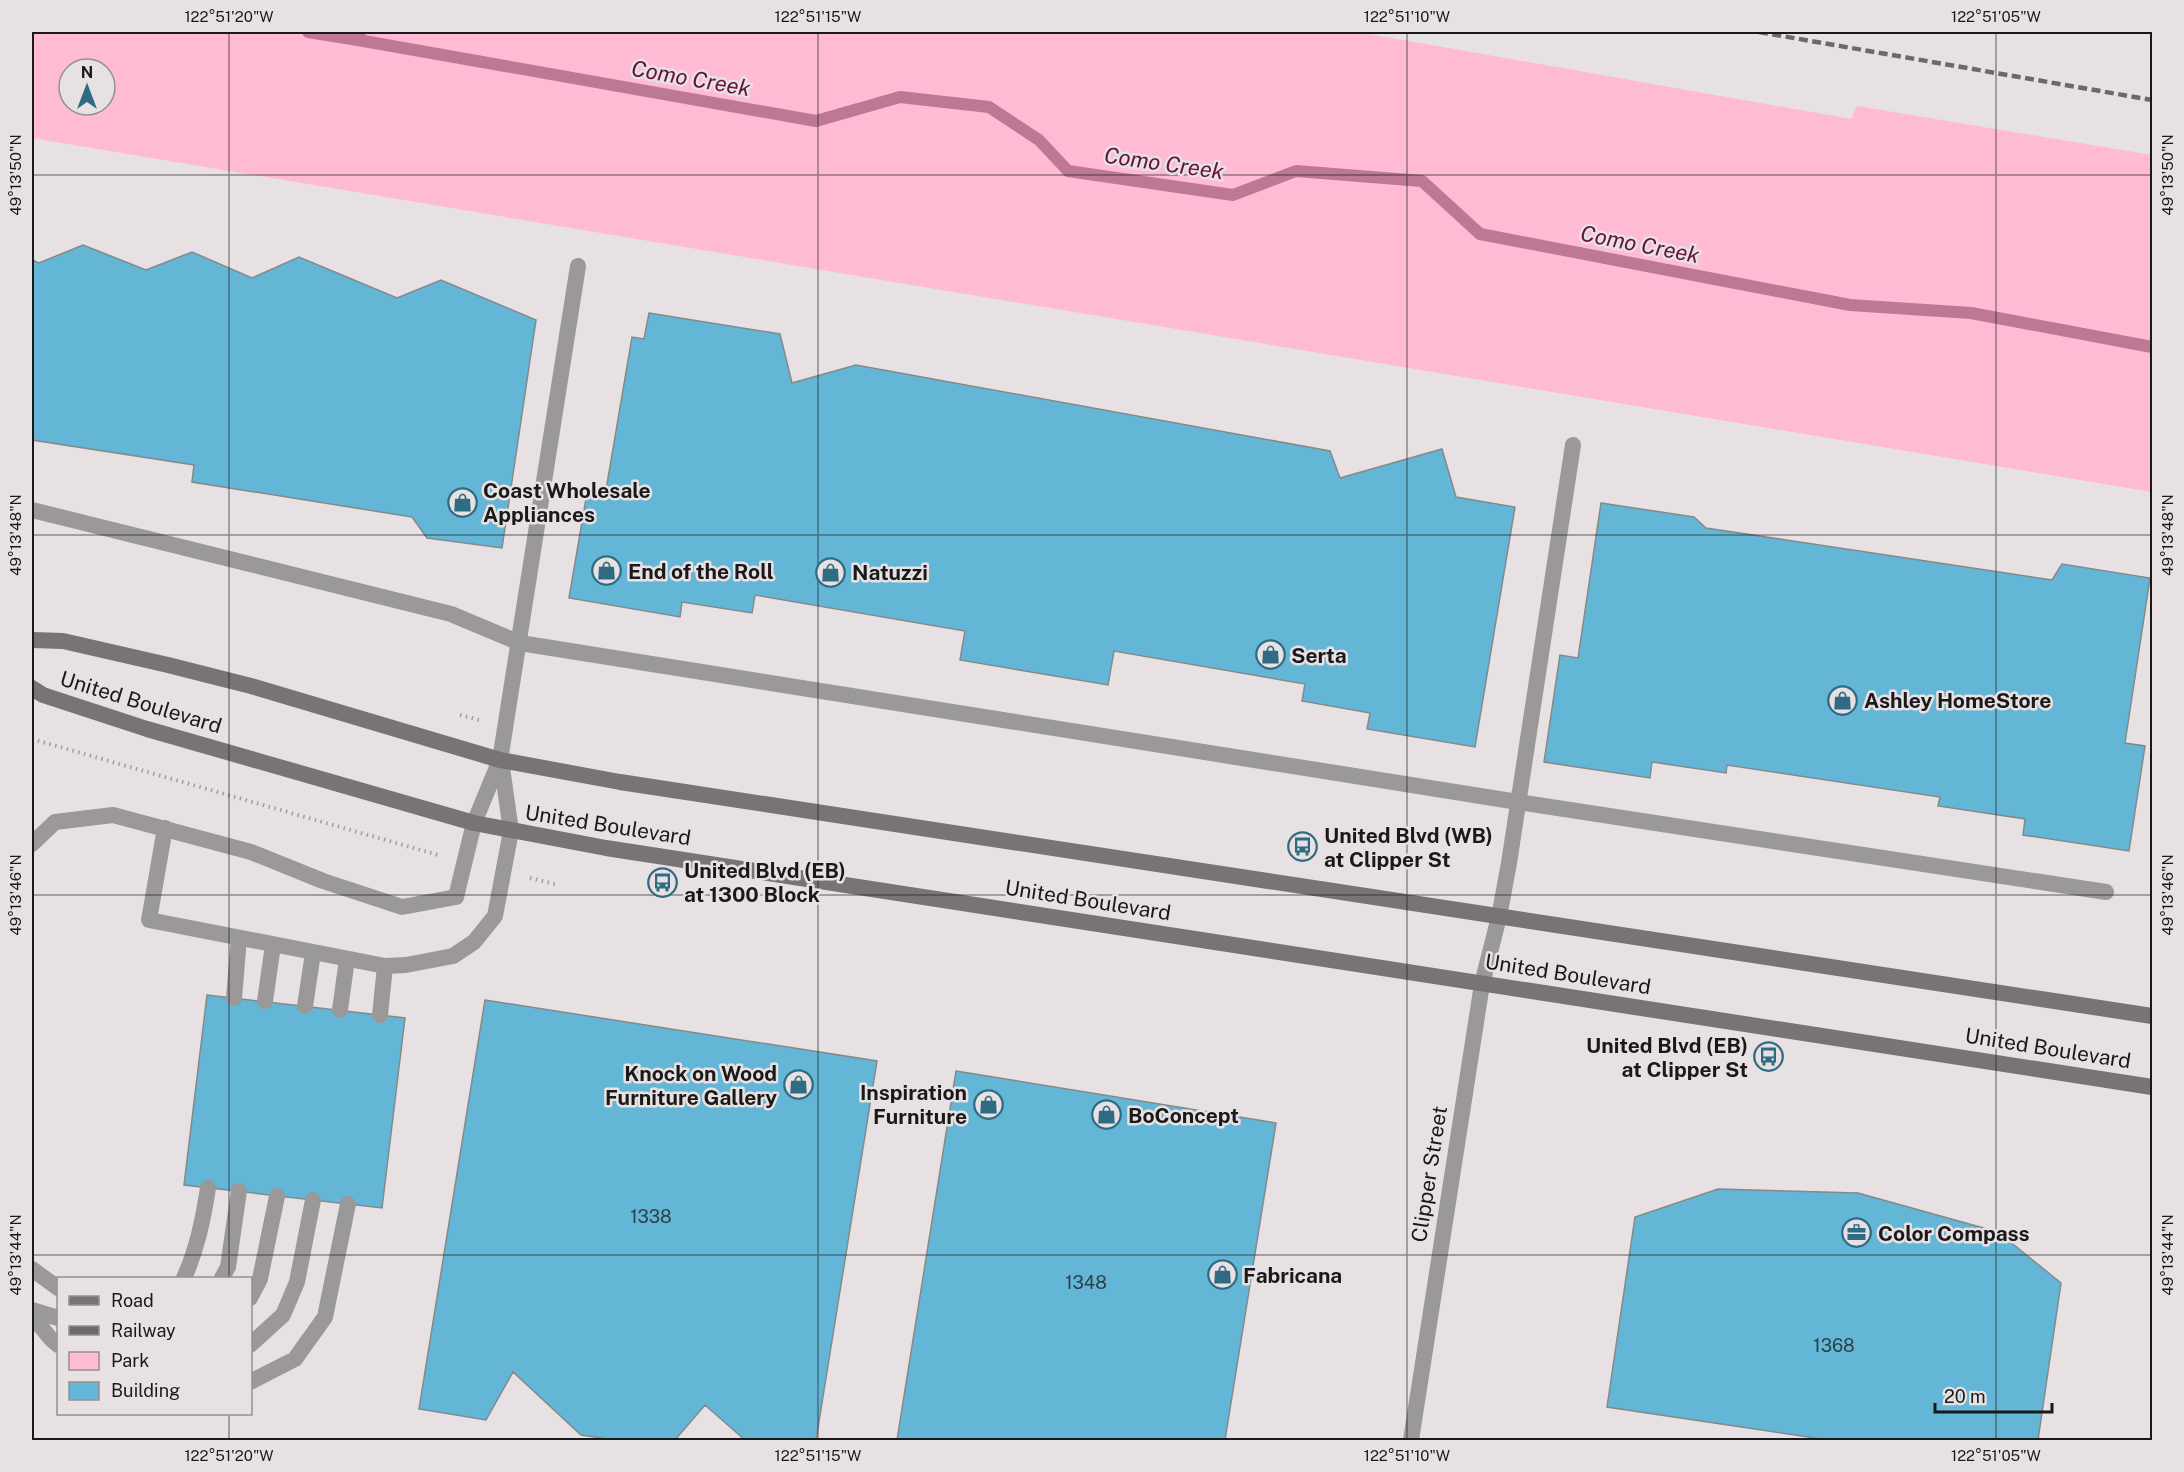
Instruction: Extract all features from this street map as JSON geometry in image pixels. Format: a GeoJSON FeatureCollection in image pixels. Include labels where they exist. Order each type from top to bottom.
{"type":"FeatureCollection","features":[{"type":"Feature","properties":{"kind":"main road","name":"United Boulevard"},"geometry":{"type":"LineString","coordinates":[[32,640],[63,641],[240,683],[500,760],[620,782],[2152,1016]]}},
{"type":"Feature","properties":{"kind":"main road","name":"United Boulevard"},"geometry":{"type":"LineString","coordinates":[[32,688],[44,695],[147,729],[474,823],[512,831],[606,848],[2152,1087]]}},
{"type":"Feature","properties":{"kind":"street"},"geometry":{"type":"LineString","coordinates":[[32,844],[55,822],[114,815],[251,852],[323,881],[402,907],[456,897],[474,823],[500,760],[579,266]]}},
{"type":"Feature","properties":{"kind":"street","name":"Clipper Street"},"geometry":{"type":"LineString","coordinates":[[1411,1440],[1482,984],[1499,917],[1573,445]]}},
{"type":"Feature","properties":{"kind":"street"},"geometry":{"type":"LineString","coordinates":[[32,510],[451,614],[519,643],[1518,802],[2106,892]]}},
{"type":"Feature","properties":{"kind":"street"},"geometry":{"type":"LineString","coordinates":[[165,828],[149,920],[386,966],[406,965],[453,956],[474,942],[495,916],[512,831],[500,760]]}},
{"type":"Feature","properties":{"kind":"street"},"geometry":{"type":"LineString","coordinates":[[234,998],[239,938]]}},
{"type":"Feature","properties":{"kind":"street"},"geometry":{"type":"LineString","coordinates":[[265,1001],[273,945]]}},
{"type":"Feature","properties":{"kind":"street"},"geometry":{"type":"LineString","coordinates":[[305,1006],[313,953]]}},
{"type":"Feature","properties":{"kind":"street"},"geometry":{"type":"LineString","coordinates":[[340,1010],[347,959]]}},
{"type":"Feature","properties":{"kind":"street"},"geometry":{"type":"LineString","coordinates":[[380,1015],[386,966]]}},
{"type":"Feature","properties":{"kind":"street"},"geometry":{"type":"LineString","coordinates":[[184,1277],[201,1231],[208,1188]]}},
{"type":"Feature","properties":{"kind":"street"},"geometry":{"type":"LineString","coordinates":[[223,1277],[228,1267],[239,1191]]}},
{"type":"Feature","properties":{"kind":"street"},"geometry":{"type":"LineString","coordinates":[[252,1294],[260,1279],[277,1196]]}},
{"type":"Feature","properties":{"kind":"street"},"geometry":{"type":"LineString","coordinates":[[252,1343],[283,1315],[297,1282],[313,1200]]}},
{"type":"Feature","properties":{"kind":"street"},"geometry":{"type":"LineString","coordinates":[[252,1381],[295,1359],[325,1317],[348,1204]]}},
{"type":"Feature","properties":{"kind":"street"},"geometry":{"type":"LineString","coordinates":[[32,1269],[57,1287]]}},
{"type":"Feature","properties":{"kind":"street"},"geometry":{"type":"LineString","coordinates":[[32,1310],[57,1318]]}},
{"type":"Feature","properties":{"kind":"street"},"geometry":{"type":"LineString","coordinates":[[32,1316],[57,1344]]}},
{"type":"Feature","properties":{"kind":"path"},"geometry":{"type":"LineString","coordinates":[[32,739],[425,852]]}},
{"type":"Feature","properties":{"kind":"green space"},"geometry":{"type":"Polygon","coordinates":[[[32,32],[1358,32],[1851,119],[1857,106],[2152,155],[2152,492],[32,138],[32,32]]]}},
{"type":"Feature","properties":{"kind":"building"},"geometry":{"type":"Polygon","coordinates":[[[83,245],[146,270],[192,252],[252,278],[299,257],[397,298],[441,280],[536,320],[502,548],[427,538],[412,517],[192,482],[194,465],[32,440],[32,260],[39,263],[83,245]]]}},
{"type":"Feature","properties":{"kind":"building"},"geometry":{"type":"Polygon","coordinates":[[[649,313],[780,334],[792,383],[856,365],[1330,451],[1340,478],[1442,449],[1456,497],[1515,507],[1475,747],[1367,729],[1370,713],[1302,701],[1305,684],[1114,651],[1108,685],[960,660],[965,631],[755,595],[752,613],[682,602],[680,617],[569,598],[588,487],[606,490],[632,337],[644,339],[649,313]]]}},
{"type":"Feature","properties":{"kind":"building","name":"Ashley HomeStore"},"geometry":{"type":"Polygon","coordinates":[[[1601,503],[1694,517],[1706,528],[2052,580],[2062,564],[2150,578],[2125,743],[2145,746],[2129,851],[2023,835],[2025,819],[1938,806],[1940,797],[1727,765],[1726,773],[1652,762],[1650,778],[1544,762],[1560,655],[1578,658],[1601,503]]]}},
{"type":"Feature","properties":{"kind":"building"},"geometry":{"type":"Polygon","coordinates":[[[207,995],[405,1018],[382,1208],[184,1185],[207,995]]]}},
{"type":"Feature","properties":{"kind":"building"},"geometry":{"type":"Polygon","coordinates":[[[485,1000],[877,1061],[816,1440],[745,1440],[705,1405],[675,1440],[614,1440],[581,1435],[513,1372],[486,1420],[419,1409],[485,1000]]]}},
{"type":"Feature","properties":{"kind":"building"},"geometry":{"type":"Polygon","coordinates":[[[956,1071],[1276,1123],[1225,1440],[897,1440],[956,1071]]]}},
{"type":"Feature","properties":{"kind":"building"},"geometry":{"type":"Polygon","coordinates":[[[1718,1189],[1858,1193],[1998,1232],[2061,1283],[2038,1440],[1828,1440],[1607,1407],[1635,1217],[1718,1189]]]}},
{"type":"Feature","properties":{"kind":"waterway"},"geometry":{"type":"LineString","coordinates":[[308,32],[358,40]]}},
{"type":"Feature","properties":{"kind":"waterway","name":"Como Creek"},"geometry":{"type":"LineString","coordinates":[[360,32],[358,40],[816,121],[900,97],[989,107],[1039,140],[1068,171],[1233,195],[1296,171],[1422,181],[1480,234],[1850,305],[1971,313],[2152,347]]}},
{"type":"Feature","properties":{"kind":"railway"},"geometry":{"type":"LineString","coordinates":[[1759,32],[2152,100]]}},
{"type":"Feature","properties":{"kind":"place","name":"Coast Wholesale Appliances"},"geometry":{"type":"Point","coordinates":[462,502]}},
{"type":"Feature","properties":{"kind":"place","name":"End of the Roll"},"geometry":{"type":"Point","coordinates":[607,571]}},
{"type":"Feature","properties":{"kind":"place","name":"Natuzzi"},"geometry":{"type":"Point","coordinates":[831,572]}},
{"type":"Feature","properties":{"kind":"place","name":"Serta"},"geometry":{"type":"Point","coordinates":[1270,655]}},
{"type":"Feature","properties":{"kind":"place","name":"Ashley HomeStore"},"geometry":{"type":"Point","coordinates":[1843,700]}},
{"type":"Feature","properties":{"kind":"place","name":"United Blvd (WB) at Clipper St"},"geometry":{"type":"Point","coordinates":[1303,847]}},
{"type":"Feature","properties":{"kind":"place","name":"United Blvd (EB) at 1300 Block"},"geometry":{"type":"Point","coordinates":[663,882]}},
{"type":"Feature","properties":{"kind":"place","name":"United Blvd (EB) at Clipper St"},"geometry":{"type":"Point","coordinates":[1769,1057]}},
{"type":"Feature","properties":{"kind":"place","name":"Knock on Wood Furniture Gallery"},"geometry":{"type":"Point","coordinates":[798,1085]}},
{"type":"Feature","properties":{"kind":"place","name":"Inspiration Furniture"},"geometry":{"type":"Point","coordinates":[988,1104]}},
{"type":"Feature","properties":{"kind":"place","name":"BoConcept"},"geometry":{"type":"Point","coordinates":[1107,1115]}},
{"type":"Feature","properties":{"kind":"place","name":"Color Compass"},"geometry":{"type":"Point","coordinates":[1857,1233]}},
{"type":"Feature","properties":{"kind":"place","name":"Fabricana"},"geometry":{"type":"Point","coordinates":[1222,1275]}}]}
